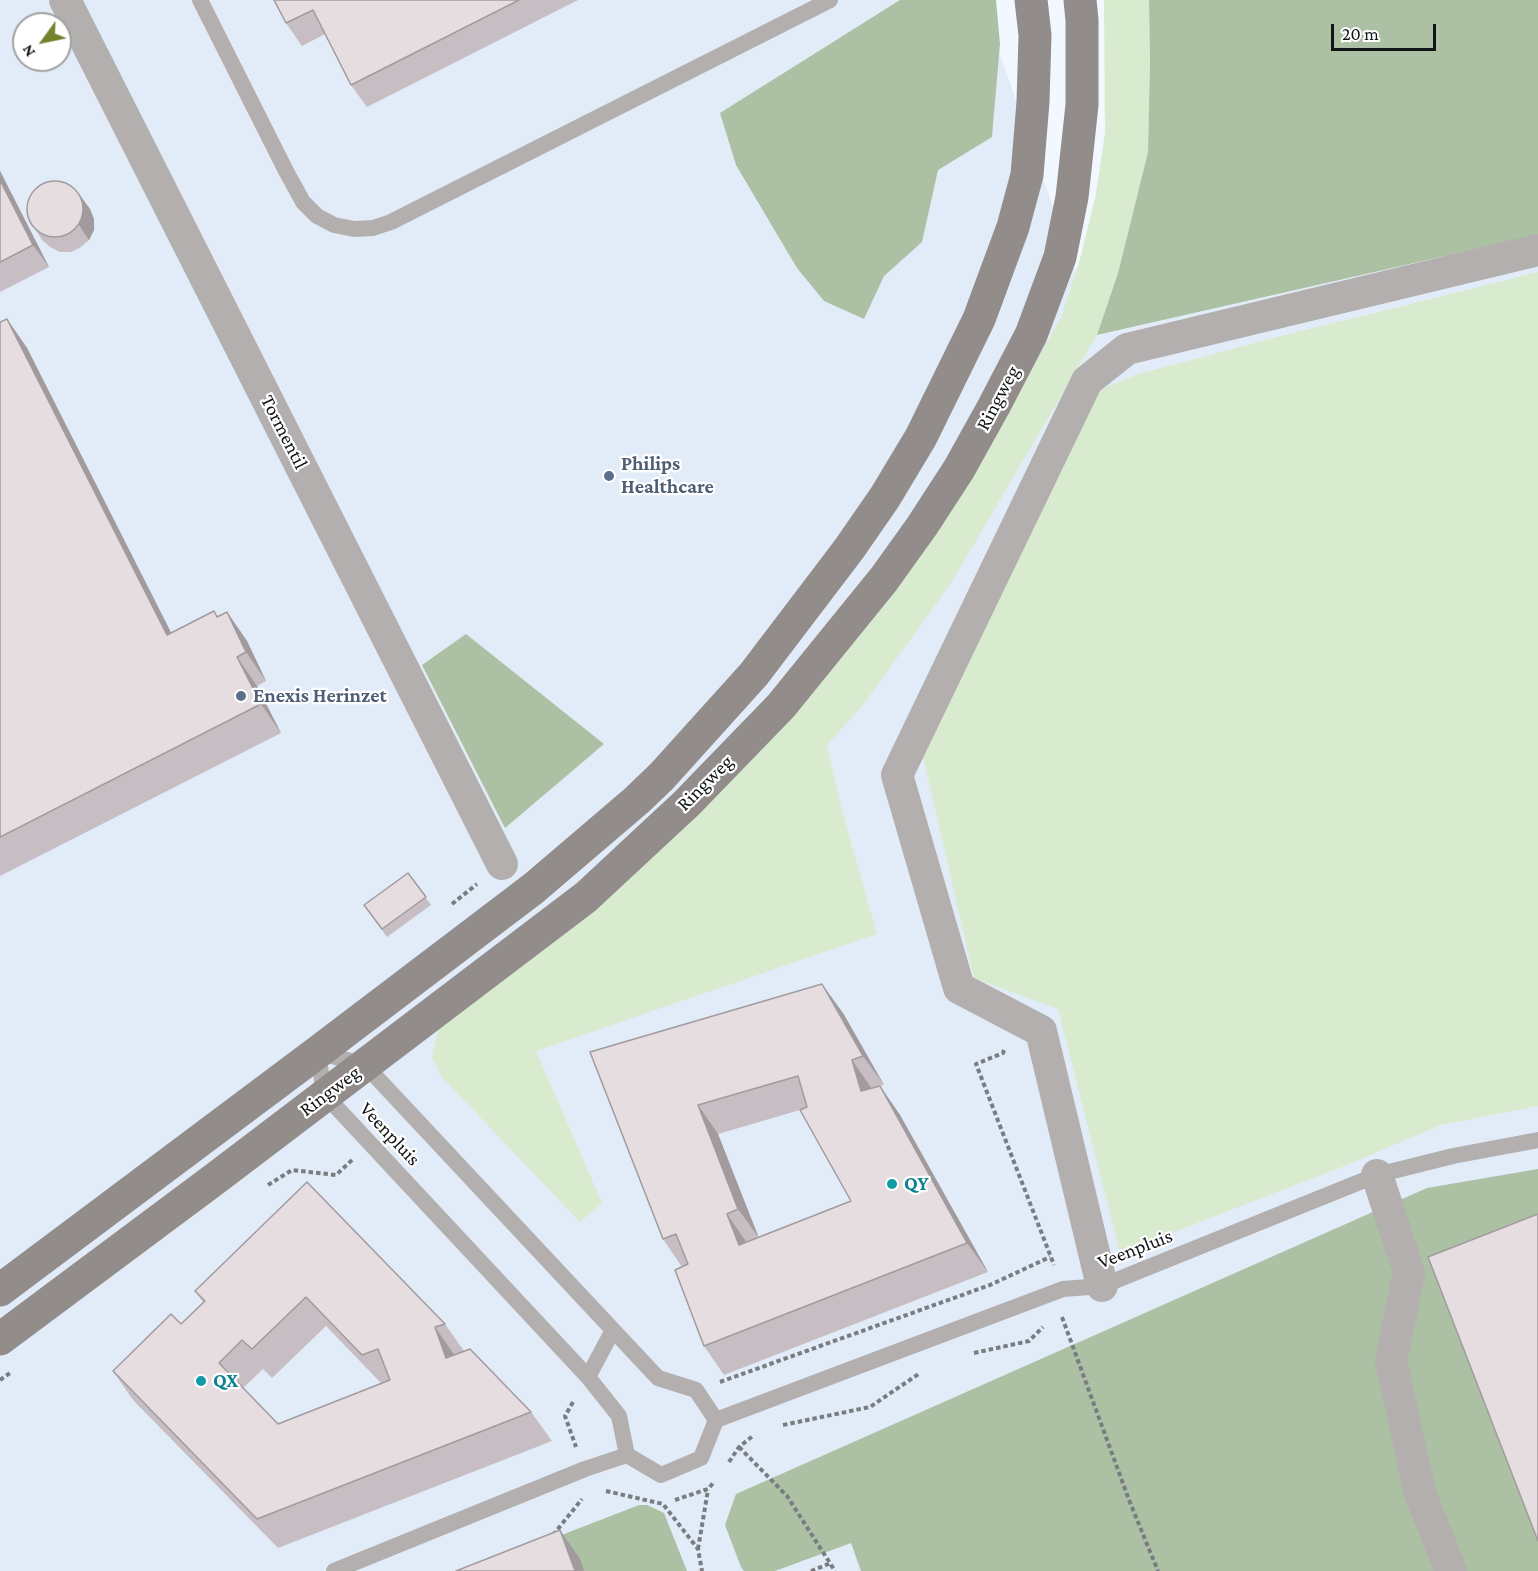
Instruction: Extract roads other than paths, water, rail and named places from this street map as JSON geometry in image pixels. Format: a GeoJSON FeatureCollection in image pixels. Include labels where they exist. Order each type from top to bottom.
{"type":"FeatureCollection","features":[{"type":"Feature","properties":{"kind":"main road","name":"Ringweg"},"geometry":{"type":"LineString","coordinates":[[0,1290],[534,888],[662,776],[754,675],[849,549],[885,497],[921,437],[980,319],[1013,227],[1027,175],[1035,35],[1031,0]]}},
{"type":"Feature","properties":{"kind":"main road","name":"Ringweg"},"geometry":{"type":"LineString","coordinates":[[0,1339],[586,897],[687,802],[781,706],[884,579],[959,469],[1031,335],[1060,257],[1072,198],[1082,105],[1080,0]]}},
{"type":"Feature","properties":{"kind":"street","name":"Tormentil"},"geometry":{"type":"LineString","coordinates":[[65,0],[502,864]]}},
{"type":"Feature","properties":{"kind":"street"},"geometry":{"type":"LineString","coordinates":[[1102,1286],[1041,1031],[958,988],[897,775],[1087,381],[1127,349],[1538,250]]}},
{"type":"Feature","properties":{"kind":"street"},"geometry":{"type":"LineString","coordinates":[[1377,1175],[1409,1272],[1391,1361],[1420,1493],[1451,1571]]}},
{"type":"Feature","properties":{"kind":"lane"},"geometry":{"type":"LineString","coordinates":[[200,0],[303,202],[317,216],[334,225],[354,229],[373,228],[391,222],[830,0]]}},
{"type":"Feature","properties":{"kind":"lane"},"geometry":{"type":"LineString","coordinates":[[324,1094],[318,1052],[365,1065]]}},
{"type":"Feature","properties":{"kind":"lane","name":"Veenpluis"},"geometry":{"type":"LineString","coordinates":[[365,1065],[658,1378],[696,1390],[716,1420],[1063,1289],[1102,1286],[1377,1175],[1453,1156],[1538,1140]]}},
{"type":"Feature","properties":{"kind":"lane","name":"Veenpluis"},"geometry":{"type":"LineString","coordinates":[[324,1094],[588,1377],[620,1416],[627,1455]]}},
{"type":"Feature","properties":{"kind":"lane"},"geometry":{"type":"LineString","coordinates":[[588,1377],[612,1330]]}},
{"type":"Feature","properties":{"kind":"lane"},"geometry":{"type":"LineString","coordinates":[[334,1571],[585,1469],[627,1455],[661,1475],[701,1458],[716,1420]]}},
{"type":"Feature","properties":{"kind":"place","name":"Philips Healthcare"},"geometry":{"type":"Point","coordinates":[609,476]}},
{"type":"Feature","properties":{"kind":"place","name":"Enexis Herinzet"},"geometry":{"type":"Point","coordinates":[241,696]}},
{"type":"Feature","properties":{"kind":"place","name":"QY"},"geometry":{"type":"Point","coordinates":[892,1184]}},
{"type":"Feature","properties":{"kind":"place","name":"QX"},"geometry":{"type":"Point","coordinates":[201,1381]}}]}
